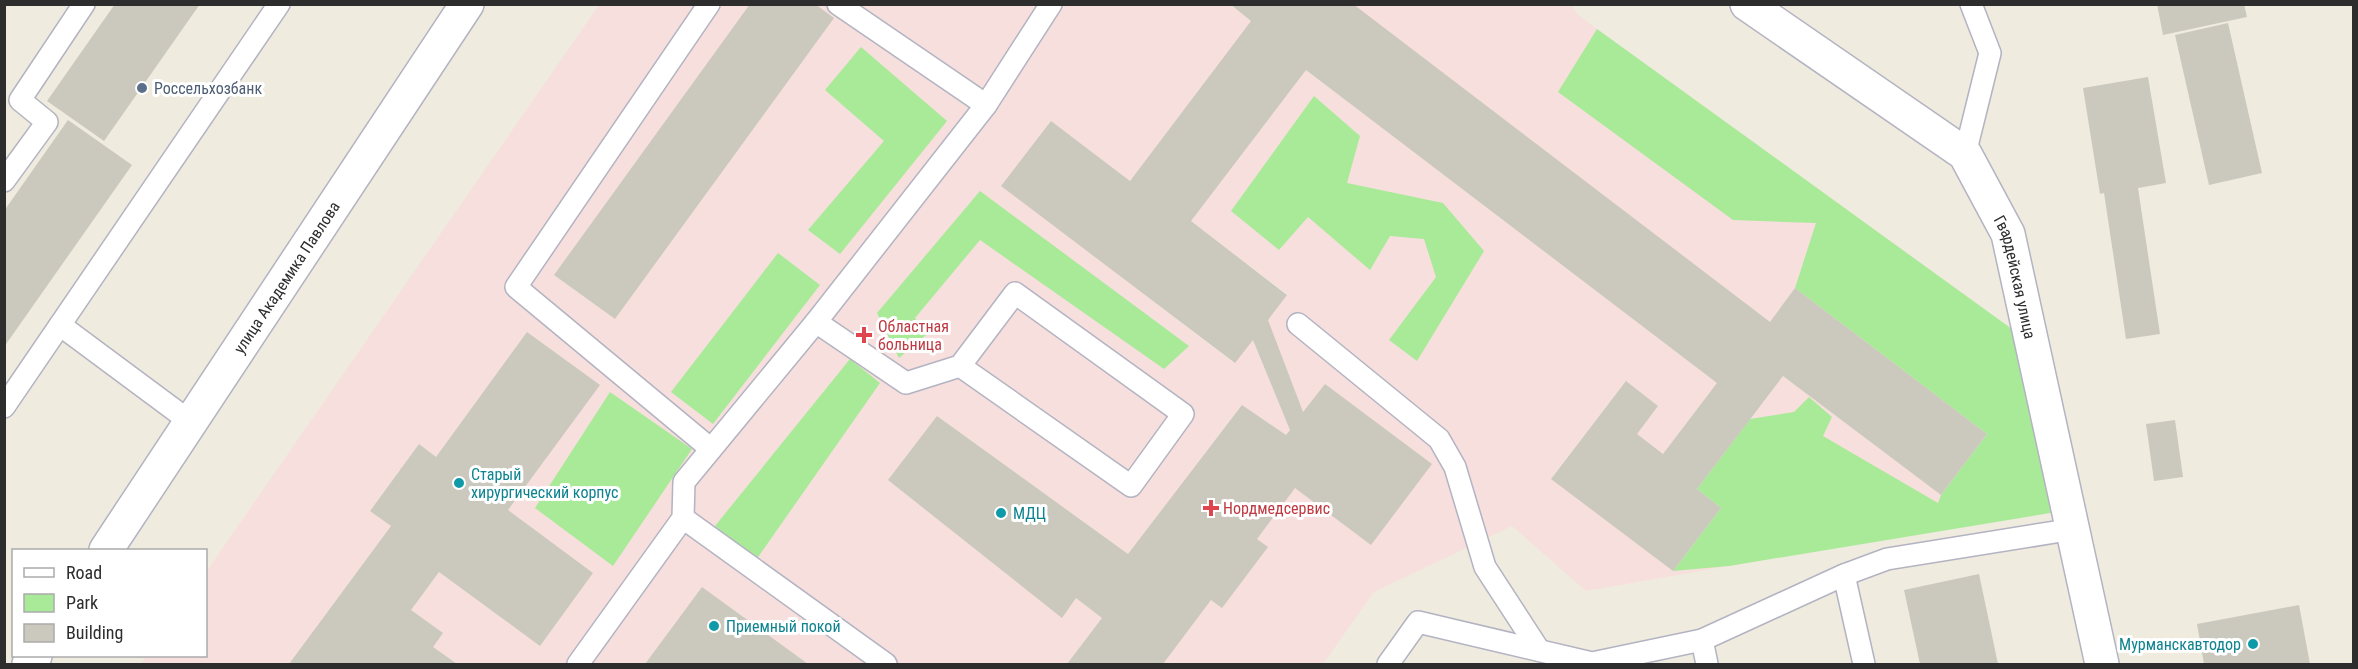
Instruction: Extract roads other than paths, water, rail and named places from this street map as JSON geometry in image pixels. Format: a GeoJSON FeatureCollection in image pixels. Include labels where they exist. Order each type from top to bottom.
{"type":"FeatureCollection","features":[{"type":"Feature","properties":{"kind":"street","name":"улица Академика Павлова"},"geometry":{"type":"LineString","coordinates":[[107,549],[467,4]]}},
{"type":"Feature","properties":{"kind":"street","name":"Гвардейская улица"},"geometry":{"type":"LineString","coordinates":[[1747,4],[1965,154],[2008,234],[2102,664]]}},
{"type":"Feature","properties":{"kind":"lane"},"geometry":{"type":"LineString","coordinates":[[4,182],[47,122],[20,100],[84,4]]}},
{"type":"Feature","properties":{"kind":"lane"},"geometry":{"type":"LineString","coordinates":[[4,407],[279,4]]}},
{"type":"Feature","properties":{"kind":"lane"},"geometry":{"type":"LineString","coordinates":[[709,4],[516,287],[711,449]]}},
{"type":"Feature","properties":{"kind":"lane"},"geometry":{"type":"LineString","coordinates":[[838,4],[986,105]]}},
{"type":"Feature","properties":{"kind":"lane"},"geometry":{"type":"LineString","coordinates":[[578,664],[683,518],[684,482],[816,322],[986,105],[1051,4]]}},
{"type":"Feature","properties":{"kind":"lane"},"geometry":{"type":"LineString","coordinates":[[1965,154],[1990,53],[1971,4]]}},
{"type":"Feature","properties":{"kind":"lane"},"geometry":{"type":"LineString","coordinates":[[816,322],[906,383],[960,366],[1015,293],[1183,414],[1131,486],[960,366]]}},
{"type":"Feature","properties":{"kind":"lane"},"geometry":{"type":"LineString","coordinates":[[1298,324],[1439,439],[1455,467],[1485,567],[1539,650]]}},
{"type":"Feature","properties":{"kind":"lane"},"geometry":{"type":"LineString","coordinates":[[60,325],[192,423]]}},
{"type":"Feature","properties":{"kind":"lane"},"geometry":{"type":"LineString","coordinates":[[683,518],[886,664]]}},
{"type":"Feature","properties":{"kind":"lane"},"geometry":{"type":"LineString","coordinates":[[1388,664],[1418,622],[1589,664],[1702,640],[1844,575],[1887,559],[2074,529]]}},
{"type":"Feature","properties":{"kind":"lane"},"geometry":{"type":"LineString","coordinates":[[1844,575],[1864,664]]}},
{"type":"Feature","properties":{"kind":"lane"},"geometry":{"type":"LineString","coordinates":[[1702,640],[1707,664]]}},
{"type":"Feature","properties":{"kind":"place","name":"Россельхозбанк"},"geometry":{"type":"Point","coordinates":[142,88]}},
{"type":"Feature","properties":{"kind":"place","name":"Областная больница"},"geometry":{"type":"Point","coordinates":[864,335]}},
{"type":"Feature","properties":{"kind":"place","name":"Старый хирургический корпус"},"geometry":{"type":"Point","coordinates":[459,483]}},
{"type":"Feature","properties":{"kind":"place","name":"Нордмедсервис"},"geometry":{"type":"Point","coordinates":[1211,508]}},
{"type":"Feature","properties":{"kind":"place","name":"МДЦ"},"geometry":{"type":"Point","coordinates":[1001,513]}},
{"type":"Feature","properties":{"kind":"place","name":"Приемный покой"},"geometry":{"type":"Point","coordinates":[714,626]}},
{"type":"Feature","properties":{"kind":"place","name":"Мурманскавтодор"},"geometry":{"type":"Point","coordinates":[2253,644]}}]}
